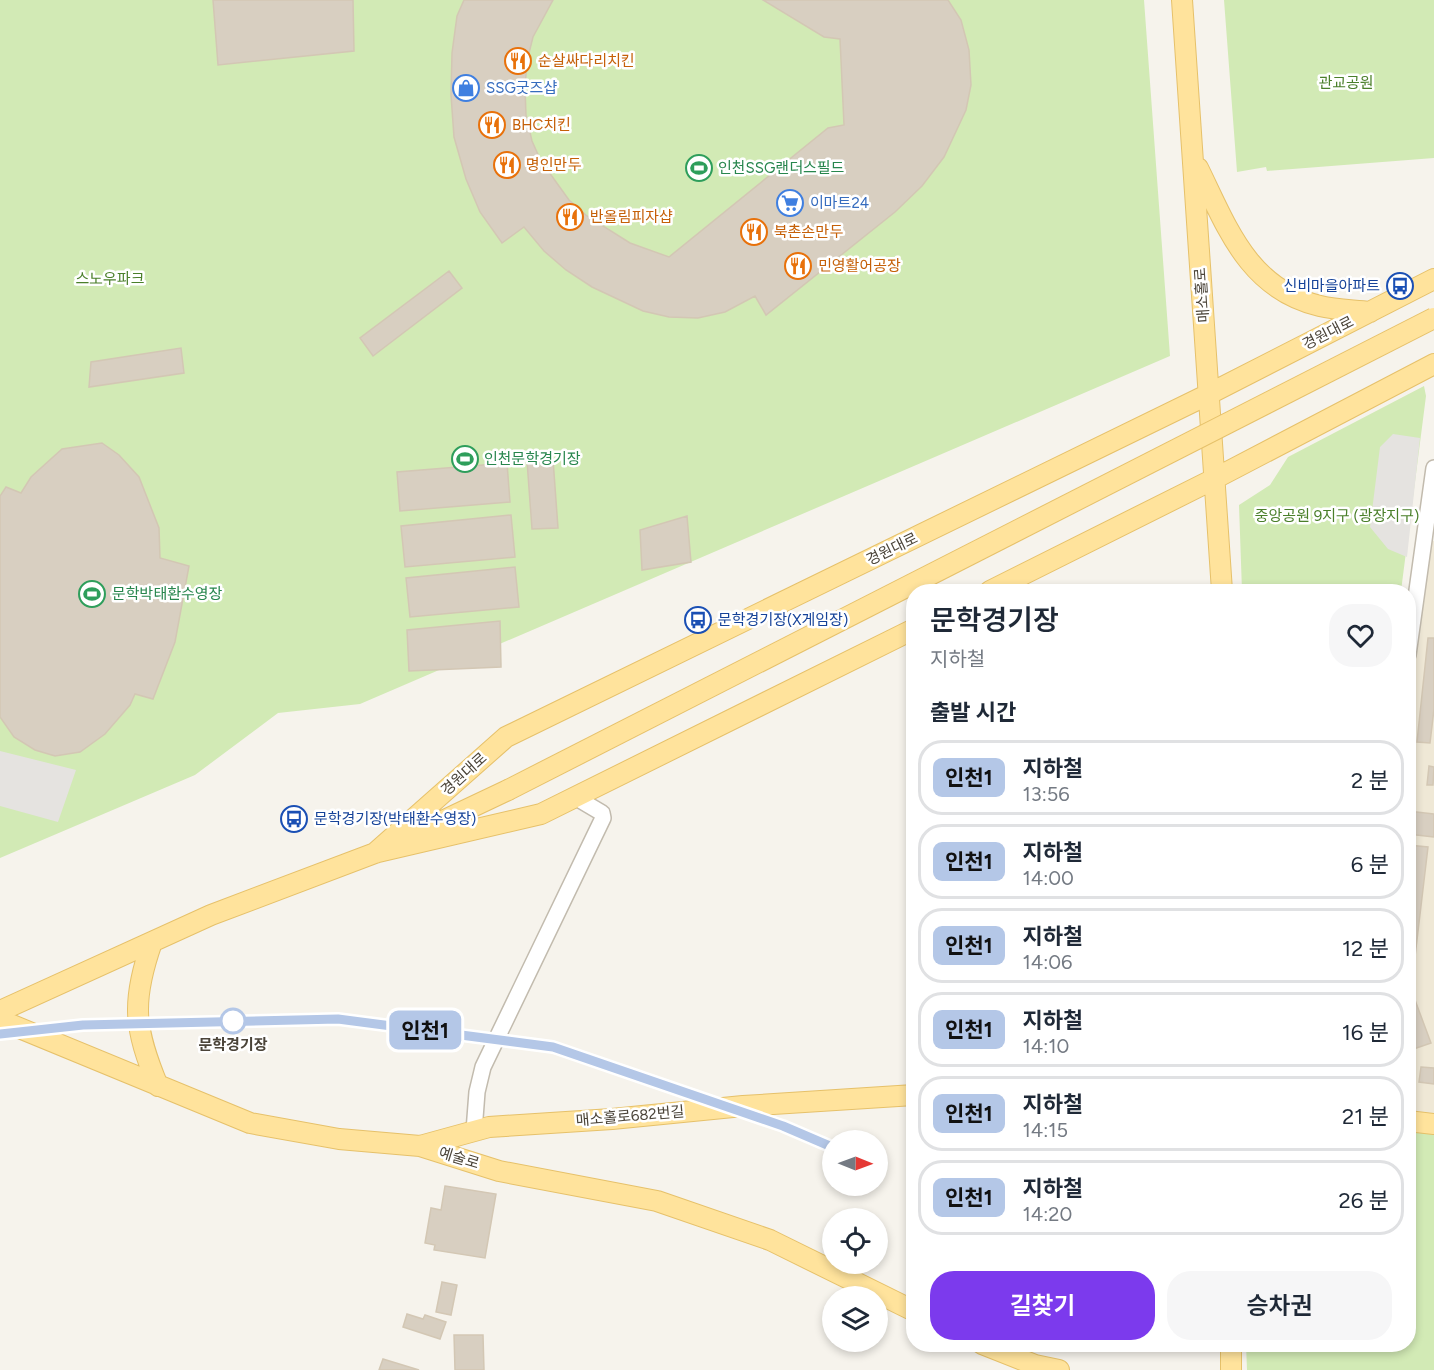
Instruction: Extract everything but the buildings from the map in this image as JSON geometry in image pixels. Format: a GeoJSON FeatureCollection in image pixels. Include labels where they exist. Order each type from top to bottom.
{"type":"FeatureCollection","features":[{"type":"Feature","properties":{"kind":"main road","name":"매소홀로"},"geometry":{"type":"LineString","coordinates":[[1182,0],[1222,584]]}},
{"type":"Feature","properties":{"kind":"main road"},"geometry":{"type":"LineString","coordinates":[[1193,157],[1236,245],[1259,274],[1286,293],[1320,306],[1370,312]]}},
{"type":"Feature","properties":{"kind":"main road","name":"경원대로"},"geometry":{"type":"LineString","coordinates":[[375,853],[506,737],[1209,394],[1434,279]]}},
{"type":"Feature","properties":{"kind":"main road","name":"경원대로"},"geometry":{"type":"LineString","coordinates":[[912,584],[1434,318]]}},
{"type":"Feature","properties":{"kind":"main road"},"geometry":{"type":"LineString","coordinates":[[1004,584],[1214,479],[1434,364]]}},
{"type":"Feature","properties":{"kind":"main road","name":"경원대로"},"geometry":{"type":"LineString","coordinates":[[0,1011],[211,915],[375,853],[508,790],[906,587]]}},
{"type":"Feature","properties":{"kind":"main road","name":"경원대로"},"geometry":{"type":"LineString","coordinates":[[375,853],[541,814],[906,633]]}},
{"type":"Feature","properties":{"kind":"main road"},"geometry":{"type":"LineString","coordinates":[[152,942],[140,974],[139,1035],[158,1086]]}},
{"type":"Feature","properties":{"kind":"main road","name":"예술로"},"geometry":{"type":"LineString","coordinates":[[0,1020],[250,1123],[339,1139],[420,1146],[499,1171],[657,1201],[770,1240],[906,1307]]}},
{"type":"Feature","properties":{"kind":"main road","name":"매소홀로682번길"},"geometry":{"type":"LineString","coordinates":[[420,1146],[489,1127],[612,1119],[743,1106],[906,1096]]}},
{"type":"Feature","properties":{"kind":"main road"},"geometry":{"type":"LineString","coordinates":[[1416,1121],[1434,1124]]}},
{"type":"Feature","properties":{"kind":"main road"},"geometry":{"type":"LineString","coordinates":[[1002,1352],[1035,1365],[1059,1370]]}},
{"type":"Feature","properties":{"kind":"main road"},"geometry":{"type":"LineString","coordinates":[[1231,1352],[1231,1370]]}},
{"type":"Feature","properties":{"kind":"street"},"geometry":{"type":"LineString","coordinates":[[1416,611],[1429,540],[1434,468]]}},
{"type":"Feature","properties":{"kind":"street"},"geometry":{"type":"LineString","coordinates":[[474,1131],[477,1092],[483,1067],[603,818],[602,813],[575,797]]}},
{"type":"Feature","properties":{"kind":"shaded area"},"geometry":{"type":"Polygon","coordinates":[[[1393,434],[1420,438],[1407,557],[1388,549],[1370,527],[1380,447],[1393,434]]]}},
{"type":"Feature","properties":{"kind":"shaded area"},"geometry":{"type":"Polygon","coordinates":[[[1425,540],[1434,541],[1434,1124],[1416,1120],[1416,601],[1425,540]]]}},
{"type":"Feature","properties":{"kind":"shaded area"},"geometry":{"type":"Polygon","coordinates":[[[0,751],[76,770],[58,822],[0,806],[0,751]]]}},
{"type":"Feature","properties":{"kind":"green space","name":"인천문학경기장"},"geometry":{"type":"Polygon","coordinates":[[[0,0],[1144,0],[1170,356],[360,704],[278,713],[195,775],[0,858],[0,0]]]}},
{"type":"Feature","properties":{"kind":"green space","name":"관교공원"},"geometry":{"type":"Polygon","coordinates":[[[1224,0],[1434,0],[1434,158],[1267,171],[1266,167],[1237,172],[1224,0]]]}},
{"type":"Feature","properties":{"kind":"green space","name":"중앙공원 9지구 (광장지구)"},"geometry":{"type":"Polygon","coordinates":[[[1424,386],[1426,396],[1402,584],[1242,584],[1239,505],[1270,485],[1288,457],[1424,386]]]}},
{"type":"Feature","properties":{"kind":"green space"},"geometry":{"type":"Polygon","coordinates":[[[1416,1122],[1434,1124],[1434,1370],[1247,1370],[1246,1352],[1416,1352],[1416,1122]]]}},
{"type":"Feature","properties":{"kind":"metro line","name":"인천1"},"geometry":{"type":"LineString","coordinates":[[0,1034],[83,1025],[338,1019],[553,1047],[783,1126],[822,1143]]}},
{"type":"Feature","properties":{"kind":"place","name":"순살싸다리치킨"},"geometry":{"type":"Point","coordinates":[518,61]}},
{"type":"Feature","properties":{"kind":"place","name":"SSG굿즈샵"},"geometry":{"type":"Point","coordinates":[466,88]}},
{"type":"Feature","properties":{"kind":"place","name":"BHC치킨"},"geometry":{"type":"Point","coordinates":[492,125]}},
{"type":"Feature","properties":{"kind":"place","name":"명인만두"},"geometry":{"type":"Point","coordinates":[507,165]}},
{"type":"Feature","properties":{"kind":"place","name":"인천SSG랜더스필드"},"geometry":{"type":"Point","coordinates":[699,168]}},
{"type":"Feature","properties":{"kind":"place","name":"이마트24"},"geometry":{"type":"Point","coordinates":[790,203]}},
{"type":"Feature","properties":{"kind":"place","name":"반올림피자샵"},"geometry":{"type":"Point","coordinates":[570,217]}},
{"type":"Feature","properties":{"kind":"place","name":"북촌손만두"},"geometry":{"type":"Point","coordinates":[754,232]}},
{"type":"Feature","properties":{"kind":"place","name":"민영활어공장"},"geometry":{"type":"Point","coordinates":[798,266]}},
{"type":"Feature","properties":{"kind":"place","name":"신비마을아파트"},"geometry":{"type":"Point","coordinates":[1400,286]}},
{"type":"Feature","properties":{"kind":"place","name":"인천문학경기장"},"geometry":{"type":"Point","coordinates":[465,459]}},
{"type":"Feature","properties":{"kind":"place","name":"문학박태환수영장"},"geometry":{"type":"Point","coordinates":[92,594]}},
{"type":"Feature","properties":{"kind":"place","name":"문학경기장(X게임장)"},"geometry":{"type":"Point","coordinates":[698,620]}},
{"type":"Feature","properties":{"kind":"place","name":"문학경기장(박태환수영장)"},"geometry":{"type":"Point","coordinates":[294,819]}},
{"type":"Feature","properties":{"kind":"place","name":"문학경기장"},"geometry":{"type":"Point","coordinates":[233,1021]}},
{"type":"Feature","properties":{"kind":"park label","name":"스노우파크"},"geometry":{"type":"Point","coordinates":[110,279]}}]}
